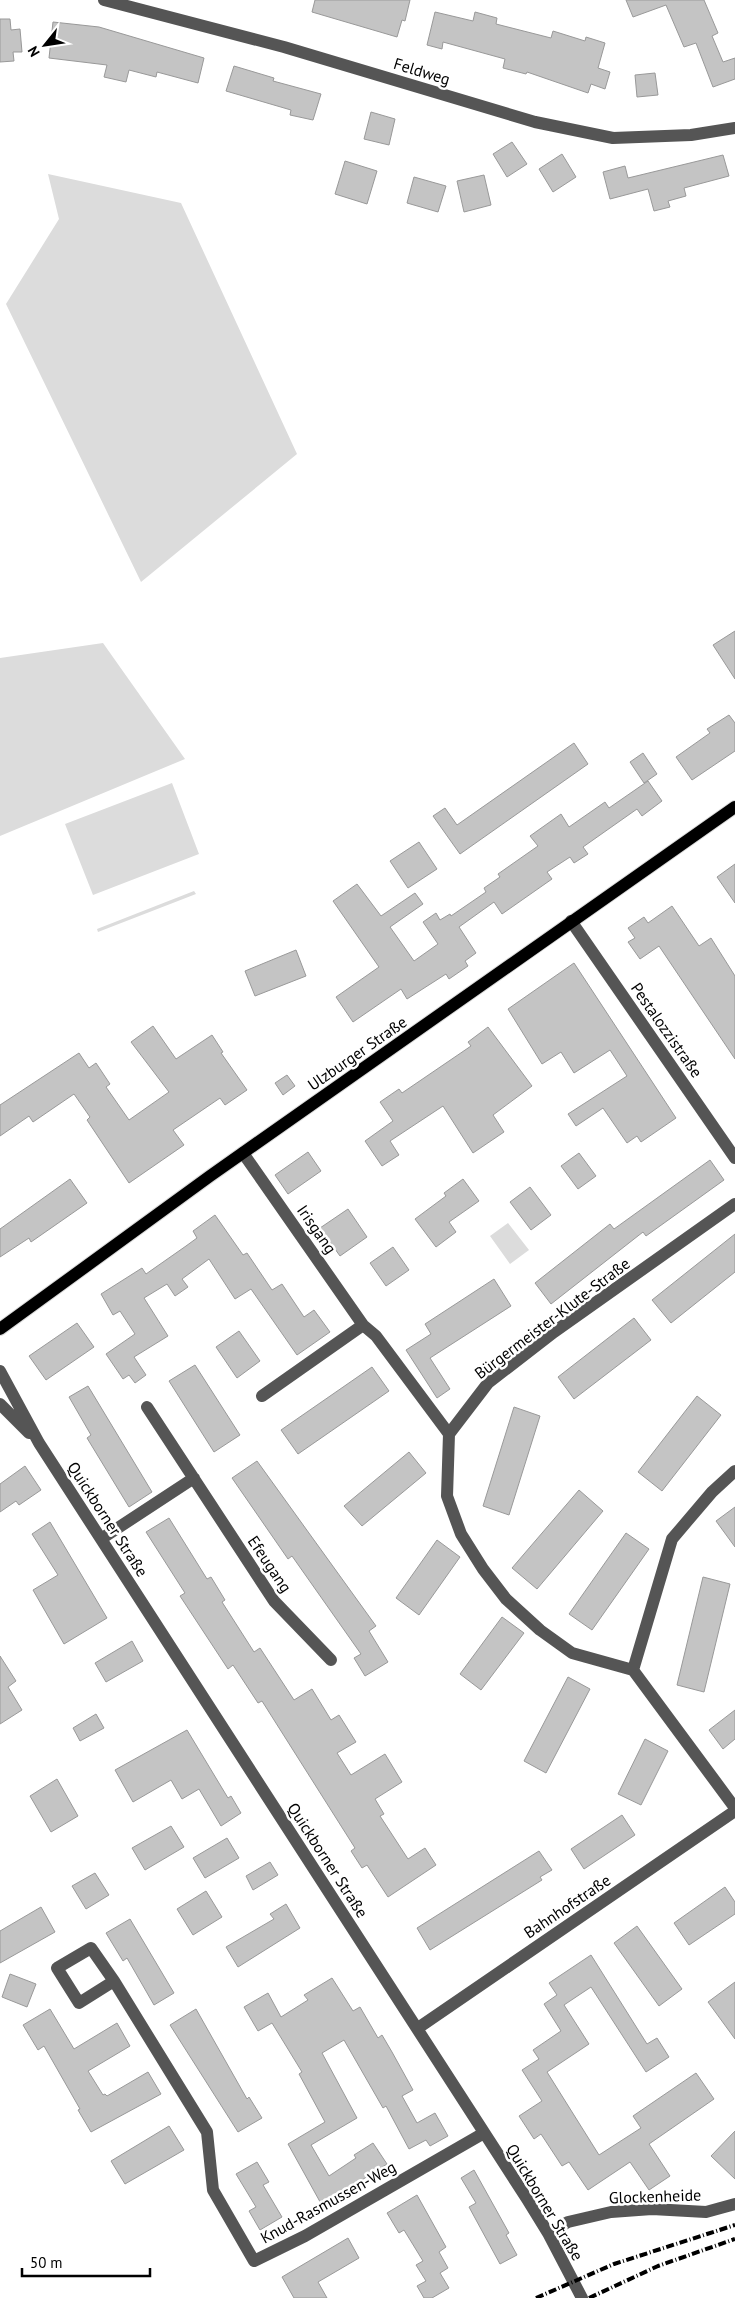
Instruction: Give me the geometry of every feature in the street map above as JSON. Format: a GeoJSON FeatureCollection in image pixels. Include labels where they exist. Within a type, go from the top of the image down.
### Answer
{"type":"FeatureCollection","features":[{"type":"Feature","properties":{"kind":"main road","name":"Ulzburger Straße"},"geometry":{"type":"LineString","coordinates":[[0,1328],[243,1153],[571,921],[735,808]]}},
{"type":"Feature","properties":{"kind":"street","name":"Feldweg"},"geometry":{"type":"LineString","coordinates":[[104,0],[284,47],[535,122],[613,138],[691,135],[735,128]]}},
{"type":"Feature","properties":{"kind":"street","name":"Pestalozzistraße"},"geometry":{"type":"LineString","coordinates":[[571,921],[735,1158]]}},
{"type":"Feature","properties":{"kind":"street","name":"Irisgang"},"geometry":{"type":"LineString","coordinates":[[243,1153],[363,1325],[376,1336],[448,1434]]}},
{"type":"Feature","properties":{"kind":"street","name":"Bürgermeister-Klute-Straße"},"geometry":{"type":"LineString","coordinates":[[448,1434],[488,1383],[554,1332],[735,1204]]}},
{"type":"Feature","properties":{"kind":"street"},"geometry":{"type":"LineString","coordinates":[[262,1396],[363,1325]]}},
{"type":"Feature","properties":{"kind":"street","name":"Quickborner Straße"},"geometry":{"type":"LineString","coordinates":[[0,1371],[39,1443],[418,2028],[548,2233],[582,2298]]}},
{"type":"Feature","properties":{"kind":"street","name":"Quickborner Straße"},"geometry":{"type":"LineString","coordinates":[[0,1404],[39,1443]]}},
{"type":"Feature","properties":{"kind":"street","name":"Efeugang"},"geometry":{"type":"LineString","coordinates":[[147,1407],[274,1601],[331,1660]]}},
{"type":"Feature","properties":{"kind":"street"},"geometry":{"type":"LineString","coordinates":[[448,1434],[447,1496],[461,1534],[483,1569],[506,1599],[540,1630],[572,1653],[633,1670],[735,1810]]}},
{"type":"Feature","properties":{"kind":"street"},"geometry":{"type":"LineString","coordinates":[[633,1670],[672,1539],[712,1492],[735,1471]]}},
{"type":"Feature","properties":{"kind":"street"},"geometry":{"type":"LineString","coordinates":[[101,1539],[194,1478]]}},
{"type":"Feature","properties":{"kind":"street","name":"Bahnhofstraße"},"geometry":{"type":"LineString","coordinates":[[418,2028],[735,1810]]}},
{"type":"Feature","properties":{"kind":"street","name":"Knud-Rasmussen-Weg"},"geometry":{"type":"LineString","coordinates":[[114,1981],[79,2003],[57,1968],[91,1948],[114,1981],[207,2132],[213,2190],[254,2260],[305,2236],[484,2133]]}},
{"type":"Feature","properties":{"kind":"street","name":"Glockenheide"},"geometry":{"type":"LineString","coordinates":[[548,2233],[568,2222],[611,2212],[652,2210],[706,2212],[735,2204]]}},
{"type":"Feature","properties":{"kind":"shaded area"},"geometry":{"type":"Polygon","coordinates":[[[48,174],[181,203],[297,454],[141,582],[6,304],[59,219],[48,174]]]}},
{"type":"Feature","properties":{"kind":"shaded area"},"geometry":{"type":"Polygon","coordinates":[[[103,643],[185,759],[0,836],[0,658],[103,643]]]}},
{"type":"Feature","properties":{"kind":"shaded area"},"geometry":{"type":"Polygon","coordinates":[[[172,783],[199,854],[93,895],[65,824],[172,783]]]}},
{"type":"Feature","properties":{"kind":"shaded area"},"geometry":{"type":"Polygon","coordinates":[[[194,891],[196,894],[98,932],[97,929],[194,891]]]}},
{"type":"Feature","properties":{"kind":"shaded area"},"geometry":{"type":"Polygon","coordinates":[[[508,1223],[529,1250],[510,1264],[490,1236],[508,1223]]]}},
{"type":"Feature","properties":{"kind":"building"},"geometry":{"type":"Polygon","coordinates":[[[315,0],[410,0],[405,21],[402,20],[397,37],[312,12],[315,0]]]}},
{"type":"Feature","properties":{"kind":"building"},"geometry":{"type":"Polygon","coordinates":[[[626,0],[704,0],[718,33],[712,36],[723,62],[735,58],[735,79],[713,87],[696,43],[684,47],[666,5],[633,17],[626,0]]]}},
{"type":"Feature","properties":{"kind":"building"},"geometry":{"type":"Polygon","coordinates":[[[435,12],[473,21],[475,12],[497,18],[496,24],[551,38],[553,31],[585,41],[586,37],[605,43],[598,68],[610,72],[605,89],[591,84],[588,93],[527,72],[526,74],[503,68],[505,59],[443,42],[442,49],[427,45],[435,12]]]}},
{"type":"Feature","properties":{"kind":"building"},"geometry":{"type":"Polygon","coordinates":[[[0,19],[10,19],[11,30],[20,29],[22,52],[13,52],[14,61],[0,62],[0,19]]]}},
{"type":"Feature","properties":{"kind":"building"},"geometry":{"type":"Polygon","coordinates":[[[53,22],[99,27],[204,58],[198,83],[157,72],[156,77],[129,70],[126,82],[104,77],[107,65],[49,58],[53,22]]]}},
{"type":"Feature","properties":{"kind":"building"},"geometry":{"type":"Polygon","coordinates":[[[234,66],[274,78],[273,81],[321,94],[313,120],[290,115],[291,110],[226,91],[234,66]]]}},
{"type":"Feature","properties":{"kind":"building"},"geometry":{"type":"Polygon","coordinates":[[[655,73],[658,95],[637,97],[635,75],[655,73]]]}},
{"type":"Feature","properties":{"kind":"building"},"geometry":{"type":"Polygon","coordinates":[[[371,112],[395,119],[389,145],[364,139],[371,112]]]}},
{"type":"Feature","properties":{"kind":"building"},"geometry":{"type":"Polygon","coordinates":[[[512,142],[527,164],[507,177],[493,154],[512,142]]]}},
{"type":"Feature","properties":{"kind":"building"},"geometry":{"type":"Polygon","coordinates":[[[562,154],[576,177],[553,192],[539,169],[562,154]]]}},
{"type":"Feature","properties":{"kind":"building"},"geometry":{"type":"Polygon","coordinates":[[[723,155],[729,176],[684,188],[686,196],[668,201],[670,207],[654,211],[648,189],[610,199],[603,172],[625,166],[628,178],[723,155]]]}},
{"type":"Feature","properties":{"kind":"building"},"geometry":{"type":"Polygon","coordinates":[[[345,161],[377,171],[367,204],[335,194],[345,161]]]}},
{"type":"Feature","properties":{"kind":"building"},"geometry":{"type":"Polygon","coordinates":[[[484,175],[491,205],[464,212],[457,181],[484,175]]]}},
{"type":"Feature","properties":{"kind":"building"},"geometry":{"type":"Polygon","coordinates":[[[414,177],[446,186],[438,212],[407,203],[414,177]]]}},
{"type":"Feature","properties":{"kind":"building"},"geometry":{"type":"Polygon","coordinates":[[[735,631],[735,679],[713,645],[735,631]]]}},
{"type":"Feature","properties":{"kind":"building"},"geometry":{"type":"Polygon","coordinates":[[[729,715],[735,723],[735,751],[692,780],[676,757],[710,733],[707,729],[729,715]]]}},
{"type":"Feature","properties":{"kind":"building"},"geometry":{"type":"Polygon","coordinates":[[[574,743],[588,764],[460,854],[433,816],[445,808],[457,825],[574,743]]]}},
{"type":"Feature","properties":{"kind":"building"},"geometry":{"type":"Polygon","coordinates":[[[643,753],[657,774],[644,783],[630,762],[643,753]]]}},
{"type":"Feature","properties":{"kind":"building"},"geometry":{"type":"Polygon","coordinates":[[[648,781],[662,801],[642,816],[637,809],[583,847],[588,854],[574,863],[570,857],[547,872],[552,879],[502,914],[494,902],[459,927],[476,953],[465,961],[468,966],[449,979],[446,974],[407,999],[401,989],[353,1022],[336,997],[379,967],[333,901],[357,884],[381,916],[415,893],[423,904],[390,927],[414,961],[438,944],[423,922],[436,913],[440,920],[450,914],[451,916],[486,892],[484,888],[500,877],[498,874],[538,846],[530,836],[561,814],[569,827],[605,802],[609,808],[648,781]]]}},
{"type":"Feature","properties":{"kind":"building"},"geometry":{"type":"Polygon","coordinates":[[[419,842],[437,869],[408,888],[390,861],[419,842]]]}},
{"type":"Feature","properties":{"kind":"building"},"geometry":{"type":"Polygon","coordinates":[[[735,864],[735,903],[717,877],[735,864]]]}},
{"type":"Feature","properties":{"kind":"building"},"geometry":{"type":"Polygon","coordinates":[[[672,906],[699,946],[711,938],[735,976],[735,1059],[659,946],[640,959],[628,942],[635,938],[628,928],[644,917],[648,923],[672,906]]]}},
{"type":"Feature","properties":{"kind":"building"},"geometry":{"type":"Polygon","coordinates":[[[296,950],[306,976],[255,996],[245,971],[296,950]]]}},
{"type":"Feature","properties":{"kind":"building"},"geometry":{"type":"Polygon","coordinates":[[[574,963],[676,1118],[641,1142],[637,1136],[627,1143],[603,1108],[576,1126],[568,1114],[627,1076],[610,1050],[574,1073],[561,1052],[542,1064],[508,1009],[574,963]]]}},
{"type":"Feature","properties":{"kind":"building"},"geometry":{"type":"Polygon","coordinates":[[[153,1026],[176,1059],[212,1035],[223,1052],[221,1053],[247,1090],[225,1105],[220,1098],[173,1130],[184,1145],[129,1183],[87,1120],[90,1117],[74,1094],[33,1122],[29,1116],[0,1136],[0,1105],[79,1053],[89,1068],[96,1063],[110,1084],[106,1087],[129,1120],[169,1092],[131,1042],[153,1026]]]}},
{"type":"Feature","properties":{"kind":"building"},"geometry":{"type":"Polygon","coordinates":[[[488,1027],[532,1086],[493,1115],[504,1132],[473,1153],[443,1106],[390,1141],[399,1155],[382,1166],[365,1141],[393,1121],[380,1102],[399,1089],[402,1093],[471,1046],[468,1042],[488,1027]]]}},
{"type":"Feature","properties":{"kind":"building"},"geometry":{"type":"Polygon","coordinates":[[[287,1075],[295,1086],[283,1095],[275,1083],[287,1075]]]}},
{"type":"Feature","properties":{"kind":"building"},"geometry":{"type":"Polygon","coordinates":[[[308,1152],[321,1171],[288,1194],[275,1175],[308,1152]]]}},
{"type":"Feature","properties":{"kind":"building"},"geometry":{"type":"Polygon","coordinates":[[[579,1153],[596,1176],[578,1189],[561,1166],[579,1153]]]}},
{"type":"Feature","properties":{"kind":"building"},"geometry":{"type":"Polygon","coordinates":[[[710,1160],[724,1180],[646,1236],[643,1232],[551,1304],[535,1283],[610,1224],[614,1229],[710,1160]]]}},
{"type":"Feature","properties":{"kind":"building"},"geometry":{"type":"Polygon","coordinates":[[[70,1179],[87,1203],[31,1242],[29,1238],[0,1257],[0,1229],[70,1179]]]}},
{"type":"Feature","properties":{"kind":"building"},"geometry":{"type":"Polygon","coordinates":[[[463,1179],[479,1201],[449,1222],[456,1232],[436,1247],[415,1219],[446,1196],[444,1193],[463,1179]]]}},
{"type":"Feature","properties":{"kind":"building"},"geometry":{"type":"Polygon","coordinates":[[[530,1187],[551,1215],[531,1230],[510,1202],[530,1187]]]}},
{"type":"Feature","properties":{"kind":"building"},"geometry":{"type":"Polygon","coordinates":[[[348,1209],[367,1237],[340,1256],[320,1228],[348,1209]]]}},
{"type":"Feature","properties":{"kind":"building"},"geometry":{"type":"Polygon","coordinates":[[[215,1215],[243,1255],[247,1253],[272,1290],[282,1284],[304,1317],[314,1310],[330,1332],[297,1355],[251,1289],[235,1299],[209,1259],[182,1279],[188,1287],[175,1296],[167,1284],[144,1298],[168,1336],[134,1357],[146,1375],[135,1383],[129,1375],[123,1379],[106,1354],[135,1334],[120,1311],[113,1315],[101,1294],[142,1268],[146,1274],[197,1238],[193,1231],[215,1215]]]}},
{"type":"Feature","properties":{"kind":"building"},"geometry":{"type":"Polygon","coordinates":[[[735,1234],[735,1272],[671,1323],[652,1300],[735,1234]]]}},
{"type":"Feature","properties":{"kind":"building"},"geometry":{"type":"Polygon","coordinates":[[[393,1247],[409,1270],[386,1286],[370,1263],[393,1247]]]}},
{"type":"Feature","properties":{"kind":"building"},"geometry":{"type":"Polygon","coordinates":[[[494,1279],[511,1306],[430,1358],[450,1389],[437,1398],[406,1350],[431,1334],[425,1324],[494,1279]]]}},
{"type":"Feature","properties":{"kind":"building"},"geometry":{"type":"Polygon","coordinates":[[[634,1318],[651,1340],[574,1399],[558,1377],[634,1318]]]}},
{"type":"Feature","properties":{"kind":"building"},"geometry":{"type":"Polygon","coordinates":[[[77,1323],[94,1347],[46,1380],[29,1356],[77,1323]]]}},
{"type":"Feature","properties":{"kind":"building"},"geometry":{"type":"Polygon","coordinates":[[[239,1331],[260,1361],[237,1378],[216,1347],[239,1331]]]}},
{"type":"Feature","properties":{"kind":"building"},"geometry":{"type":"Polygon","coordinates":[[[195,1365],[240,1435],[214,1452],[169,1381],[195,1365]]]}},
{"type":"Feature","properties":{"kind":"building"},"geometry":{"type":"Polygon","coordinates":[[[372,1367],[389,1391],[298,1454],[281,1430],[372,1367]]]}},
{"type":"Feature","properties":{"kind":"building"},"geometry":{"type":"Polygon","coordinates":[[[88,1386],[152,1492],[129,1507],[87,1438],[91,1435],[69,1397],[88,1386]]]}},
{"type":"Feature","properties":{"kind":"building"},"geometry":{"type":"Polygon","coordinates":[[[697,1396],[721,1415],[662,1491],[638,1472],[697,1396]]]}},
{"type":"Feature","properties":{"kind":"building"},"geometry":{"type":"Polygon","coordinates":[[[514,1407],[540,1416],[509,1515],[483,1506],[514,1407]]]}},
{"type":"Feature","properties":{"kind":"building"},"geometry":{"type":"Polygon","coordinates":[[[409,1452],[426,1473],[362,1526],[344,1506],[409,1452]]]}},
{"type":"Feature","properties":{"kind":"building"},"geometry":{"type":"Polygon","coordinates":[[[257,1461],[376,1626],[369,1631],[388,1662],[365,1676],[354,1658],[361,1654],[292,1556],[288,1559],[232,1478],[257,1461]]]}},
{"type":"Feature","properties":{"kind":"building"},"geometry":{"type":"Polygon","coordinates":[[[25,1466],[41,1490],[19,1505],[16,1501],[0,1512],[0,1484],[25,1466]]]}},
{"type":"Feature","properties":{"kind":"building"},"geometry":{"type":"Polygon","coordinates":[[[579,1490],[603,1511],[537,1589],[512,1568],[579,1490]]]}},
{"type":"Feature","properties":{"kind":"building"},"geometry":{"type":"Polygon","coordinates":[[[735,1507],[735,1547],[716,1521],[735,1507]]]}},
{"type":"Feature","properties":{"kind":"building"},"geometry":{"type":"Polygon","coordinates":[[[169,1518],[207,1579],[211,1577],[225,1600],[222,1602],[254,1652],[260,1648],[294,1700],[312,1689],[331,1720],[339,1715],[356,1742],[337,1753],[351,1775],[385,1754],[402,1782],[375,1799],[384,1814],[380,1816],[408,1859],[425,1848],[436,1865],[388,1897],[367,1865],[362,1868],[351,1851],[355,1848],[262,1701],[258,1703],[233,1665],[228,1669],[180,1596],[185,1593],[146,1532],[169,1518]]]}},
{"type":"Feature","properties":{"kind":"building"},"geometry":{"type":"Polygon","coordinates":[[[50,1522],[107,1618],[64,1644],[33,1590],[58,1575],[32,1534],[50,1522]]]}},
{"type":"Feature","properties":{"kind":"building"},"geometry":{"type":"Polygon","coordinates":[[[626,1533],[649,1549],[592,1630],[569,1614],[626,1533]]]}},
{"type":"Feature","properties":{"kind":"building"},"geometry":{"type":"Polygon","coordinates":[[[437,1540],[460,1557],[419,1615],[396,1598],[437,1540]]]}},
{"type":"Feature","properties":{"kind":"building"},"geometry":{"type":"Polygon","coordinates":[[[703,1577],[730,1584],[704,1692],[677,1685],[703,1577]]]}},
{"type":"Feature","properties":{"kind":"building"},"geometry":{"type":"Polygon","coordinates":[[[502,1617],[524,1633],[481,1690],[460,1674],[502,1617]]]}},
{"type":"Feature","properties":{"kind":"building"},"geometry":{"type":"Polygon","coordinates":[[[132,1641],[143,1661],[106,1682],[95,1663],[132,1641]]]}},
{"type":"Feature","properties":{"kind":"building"},"geometry":{"type":"Polygon","coordinates":[[[0,1656],[16,1681],[8,1687],[22,1710],[0,1724],[0,1656]]]}},
{"type":"Feature","properties":{"kind":"building"},"geometry":{"type":"Polygon","coordinates":[[[568,1677],[590,1689],[546,1773],[524,1761],[568,1677]]]}},
{"type":"Feature","properties":{"kind":"building"},"geometry":{"type":"Polygon","coordinates":[[[735,1710],[735,1739],[723,1749],[709,1730],[735,1710]]]}},
{"type":"Feature","properties":{"kind":"building"},"geometry":{"type":"Polygon","coordinates":[[[96,1714],[104,1728],[80,1741],[73,1728],[96,1714]]]}},
{"type":"Feature","properties":{"kind":"building"},"geometry":{"type":"Polygon","coordinates":[[[187,1730],[228,1798],[231,1796],[241,1813],[221,1826],[199,1789],[182,1799],[171,1780],[133,1802],[115,1770],[187,1730]]]}},
{"type":"Feature","properties":{"kind":"building"},"geometry":{"type":"Polygon","coordinates":[[[645,1739],[668,1751],[641,1805],[618,1794],[645,1739]]]}},
{"type":"Feature","properties":{"kind":"building"},"geometry":{"type":"Polygon","coordinates":[[[57,1779],[78,1816],[51,1832],[30,1796],[57,1779]]]}},
{"type":"Feature","properties":{"kind":"building"},"geometry":{"type":"Polygon","coordinates":[[[622,1815],[635,1835],[584,1869],[571,1849],[622,1815]]]}},
{"type":"Feature","properties":{"kind":"building"},"geometry":{"type":"Polygon","coordinates":[[[171,1826],[184,1847],[145,1870],[132,1848],[171,1826]]]}},
{"type":"Feature","properties":{"kind":"building"},"geometry":{"type":"Polygon","coordinates":[[[227,1838],[239,1858],[205,1878],[193,1858],[227,1838]]]}},
{"type":"Feature","properties":{"kind":"building"},"geometry":{"type":"Polygon","coordinates":[[[539,1851],[552,1870],[540,1877],[542,1880],[430,1950],[417,1928],[539,1851]]]}},
{"type":"Feature","properties":{"kind":"building"},"geometry":{"type":"Polygon","coordinates":[[[270,1862],[278,1875],[253,1890],[246,1876],[270,1862]]]}},
{"type":"Feature","properties":{"kind":"building"},"geometry":{"type":"Polygon","coordinates":[[[95,1873],[109,1895],[86,1909],[72,1886],[95,1873]]]}},
{"type":"Feature","properties":{"kind":"building"},"geometry":{"type":"Polygon","coordinates":[[[725,1887],[735,1902],[735,1914],[689,1945],[674,1923],[725,1887]]]}},
{"type":"Feature","properties":{"kind":"building"},"geometry":{"type":"Polygon","coordinates":[[[206,1891],[222,1917],[193,1935],[177,1909],[206,1891]]]}},
{"type":"Feature","properties":{"kind":"building"},"geometry":{"type":"Polygon","coordinates":[[[286,1904],[300,1928],[238,1967],[226,1947],[274,1919],[270,1914],[286,1904]]]}},
{"type":"Feature","properties":{"kind":"building"},"geometry":{"type":"Polygon","coordinates":[[[41,1907],[55,1932],[0,1963],[0,1931],[41,1907]]]}},
{"type":"Feature","properties":{"kind":"building"},"geometry":{"type":"Polygon","coordinates":[[[130,1919],[174,1993],[154,2005],[127,1958],[123,1961],[106,1933],[130,1919]]]}},
{"type":"Feature","properties":{"kind":"building"},"geometry":{"type":"Polygon","coordinates":[[[637,1926],[682,1989],[659,2006],[614,1943],[637,1926]]]}},
{"type":"Feature","properties":{"kind":"building"},"geometry":{"type":"Polygon","coordinates":[[[591,1955],[647,2044],[657,2038],[669,2057],[646,2072],[591,1987],[564,2005],[589,2044],[547,2072],[599,2155],[641,2128],[633,2116],[696,2073],[714,2099],[649,2144],[670,2176],[649,2190],[630,2162],[588,2190],[569,2162],[562,2166],[541,2134],[534,2139],[519,2116],[542,2101],[522,2070],[539,2059],[533,2050],[561,2031],[544,2004],[557,1995],[549,1983],[591,1955]]]}},
{"type":"Feature","properties":{"kind":"building"},"geometry":{"type":"Polygon","coordinates":[[[10,1974],[36,1984],[27,2007],[2,1997],[10,1974]]]}},
{"type":"Feature","properties":{"kind":"building"},"geometry":{"type":"Polygon","coordinates":[[[332,1978],[353,2011],[360,2007],[378,2038],[382,2035],[392,2052],[413,2090],[402,2096],[417,2123],[435,2113],[448,2136],[430,2146],[426,2140],[409,2149],[386,2106],[383,2108],[344,2040],[322,2053],[357,2118],[311,2145],[329,2176],[356,2158],[354,2155],[373,2143],[387,2164],[346,2190],[348,2193],[324,2209],[288,2144],[325,2122],[299,2074],[302,2072],[272,2023],[258,2031],[244,2007],[268,1993],[281,2017],[308,2000],[304,1995],[332,1978]]]}},
{"type":"Feature","properties":{"kind":"building"},"geometry":{"type":"Polygon","coordinates":[[[735,1982],[735,2039],[708,2002],[735,1982]]]}},
{"type":"Feature","properties":{"kind":"building"},"geometry":{"type":"Polygon","coordinates":[[[50,2009],[74,2049],[117,2023],[130,2046],[88,2071],[103,2095],[107,2096],[148,2072],[161,2094],[91,2132],[44,2046],[38,2050],[23,2025],[50,2009]]]}},
{"type":"Feature","properties":{"kind":"building"},"geometry":{"type":"Polygon","coordinates":[[[196,2009],[247,2099],[249,2097],[262,2118],[238,2132],[170,2025],[196,2009]]]}},
{"type":"Feature","properties":{"kind":"building"},"geometry":{"type":"Polygon","coordinates":[[[169,2126],[184,2150],[125,2184],[111,2161],[169,2126]]]}},
{"type":"Feature","properties":{"kind":"building"},"geometry":{"type":"Polygon","coordinates":[[[735,2131],[735,2179],[711,2156],[735,2131]]]}},
{"type":"Feature","properties":{"kind":"building"},"geometry":{"type":"Polygon","coordinates":[[[257,2162],[269,2182],[263,2185],[282,2217],[260,2230],[249,2211],[256,2207],[236,2174],[257,2162]]]}},
{"type":"Feature","properties":{"kind":"building"},"geometry":{"type":"Polygon","coordinates":[[[474,2170],[509,2233],[506,2235],[517,2255],[500,2264],[469,2207],[476,2203],[461,2178],[474,2170]]]}},
{"type":"Feature","properties":{"kind":"building"},"geometry":{"type":"Polygon","coordinates":[[[417,2195],[446,2247],[439,2252],[448,2268],[440,2273],[449,2288],[432,2298],[424,2298],[417,2286],[426,2281],[416,2265],[423,2261],[404,2230],[399,2233],[387,2213],[417,2195]]]}},
{"type":"Feature","properties":{"kind":"building"},"geometry":{"type":"Polygon","coordinates":[[[348,2238],[359,2258],[318,2282],[327,2298],[294,2298],[282,2277],[348,2238]]]}},
{"type":"Feature","properties":{"kind":"railway"},"geometry":{"type":"LineString","coordinates":[[536,2298],[614,2264],[735,2225]]}},
{"type":"Feature","properties":{"kind":"railway"},"geometry":{"type":"LineString","coordinates":[[589,2298],[658,2266],[735,2239]]}}]}
